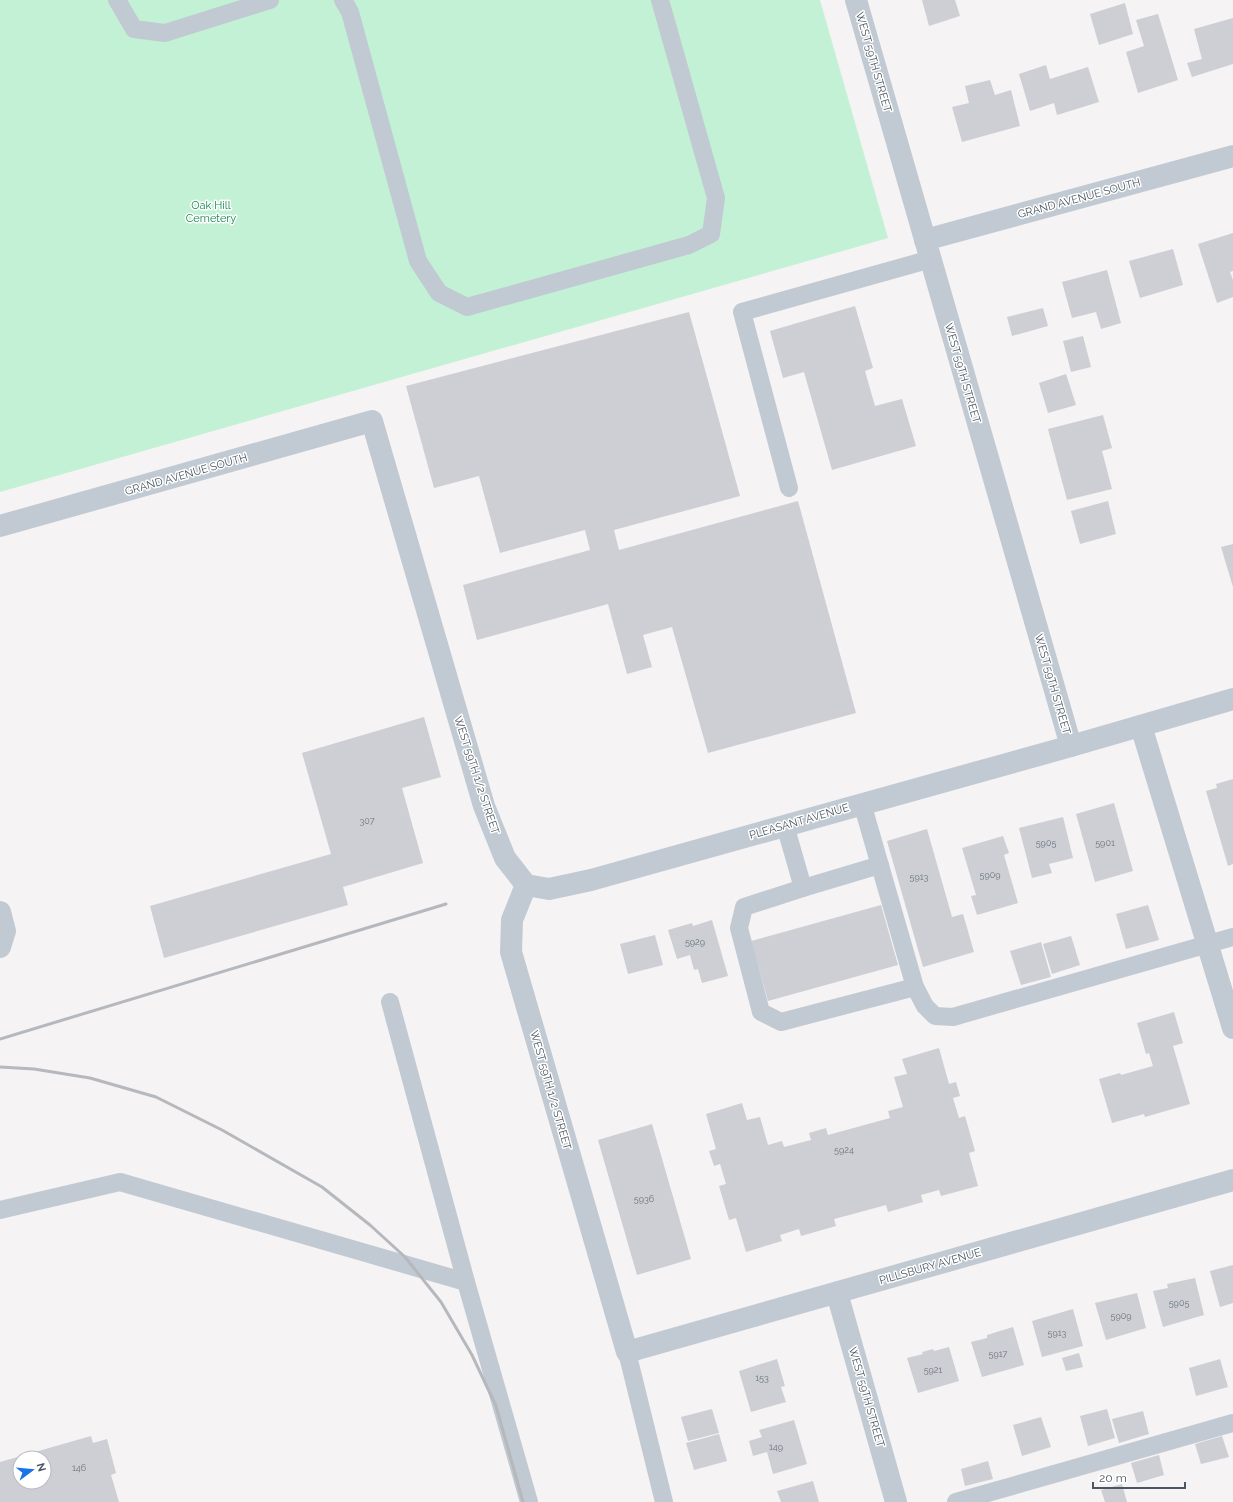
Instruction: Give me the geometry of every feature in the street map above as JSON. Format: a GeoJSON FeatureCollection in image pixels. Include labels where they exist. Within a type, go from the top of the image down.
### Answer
{"type":"FeatureCollection","features":[{"type":"Feature","properties":{"kind":"street","name":"WEST 59TH STREET"},"geometry":{"type":"LineString","coordinates":[[856,0],[1071,746]]}},
{"type":"Feature","properties":{"kind":"street","name":"GRAND AVENUE SOUTH"},"geometry":{"type":"LineString","coordinates":[[928,249],[1233,156]]}},
{"type":"Feature","properties":{"kind":"street","name":"GRAND AVENUE SOUTH"},"geometry":{"type":"LineString","coordinates":[[0,526],[372,421]]}},
{"type":"Feature","properties":{"kind":"street","name":"WEST 59TH 1/2 STREET"},"geometry":{"type":"LineString","coordinates":[[372,421],[484,806],[505,858],[526,884],[512,920],[511,952],[627,1352]]}},
{"type":"Feature","properties":{"kind":"street"},"geometry":{"type":"LineString","coordinates":[[1233,699],[1141,726],[1233,1028]]}},
{"type":"Feature","properties":{"kind":"street","name":"PLEASANT AVENUE"},"geometry":{"type":"LineString","coordinates":[[526,884],[549,889],[591,880],[1141,726]]}},
{"type":"Feature","properties":{"kind":"street"},"geometry":{"type":"LineString","coordinates":[[0,912],[5,931],[0,947]]}},
{"type":"Feature","properties":{"kind":"street","name":"PILLSBURY AVENUE"},"geometry":{"type":"LineString","coordinates":[[627,1352],[1233,1180]]}},
{"type":"Feature","properties":{"kind":"street","name":"WEST 59TH STREET"},"geometry":{"type":"LineString","coordinates":[[837,1293],[896,1502]]}},
{"type":"Feature","properties":{"kind":"lane"},"geometry":{"type":"LineString","coordinates":[[117,0],[134,29],[165,33],[270,0]]}},
{"type":"Feature","properties":{"kind":"lane"},"geometry":{"type":"LineString","coordinates":[[343,0],[350,12],[418,261],[439,293],[468,307],[689,245],[711,234],[716,198],[660,0]]}},
{"type":"Feature","properties":{"kind":"lane"},"geometry":{"type":"LineString","coordinates":[[789,488],[742,312],[928,249]]}},
{"type":"Feature","properties":{"kind":"lane"},"geometry":{"type":"LineString","coordinates":[[862,803],[915,987],[925,1006],[935,1016],[953,1017],[1233,937]]}},
{"type":"Feature","properties":{"kind":"lane"},"geometry":{"type":"LineString","coordinates":[[785,825],[803,888]]}},
{"type":"Feature","properties":{"kind":"lane"},"geometry":{"type":"LineString","coordinates":[[880,865],[744,907],[739,928],[761,1012],[781,1022],[915,987]]}},
{"type":"Feature","properties":{"kind":"lane"},"geometry":{"type":"LineString","coordinates":[[390,1002],[466,1282],[529,1502]]}},
{"type":"Feature","properties":{"kind":"lane"},"geometry":{"type":"LineString","coordinates":[[0,1210],[120,1182],[466,1282]]}},
{"type":"Feature","properties":{"kind":"lane"},"geometry":{"type":"LineString","coordinates":[[627,1352],[664,1502]]}},
{"type":"Feature","properties":{"kind":"lane"},"geometry":{"type":"LineString","coordinates":[[956,1502],[1233,1423]]}},
{"type":"Feature","properties":{"kind":"green space","name":"Oak Hill Cemetery"},"geometry":{"type":"Polygon","coordinates":[[[0,0],[820,0],[888,238],[0,492],[0,0]]]}},
{"type":"Feature","properties":{"kind":"building"},"geometry":{"type":"Polygon","coordinates":[[[922,0],[955,0],[960,16],[929,26],[922,0]]]}},
{"type":"Feature","properties":{"kind":"building"},"geometry":{"type":"Polygon","coordinates":[[[1125,3],[1133,34],[1099,45],[1090,14],[1125,3]]]}},
{"type":"Feature","properties":{"kind":"building"},"geometry":{"type":"Polygon","coordinates":[[[1158,14],[1178,80],[1138,93],[1126,52],[1144,46],[1136,20],[1158,14]]]}},
{"type":"Feature","properties":{"kind":"building"},"geometry":{"type":"Polygon","coordinates":[[[1233,18],[1233,64],[1192,77],[1187,63],[1202,59],[1194,29],[1233,18]]]}},
{"type":"Feature","properties":{"kind":"building"},"geometry":{"type":"Polygon","coordinates":[[[1046,65],[1050,79],[1088,67],[1099,102],[1057,115],[1054,103],[1030,111],[1019,74],[1046,65]]]}},
{"type":"Feature","properties":{"kind":"building"},"geometry":{"type":"Polygon","coordinates":[[[990,80],[995,95],[1011,90],[1020,126],[962,142],[952,107],[969,103],[965,86],[990,80]]]}},
{"type":"Feature","properties":{"kind":"building"},"geometry":{"type":"Polygon","coordinates":[[[1233,233],[1233,271],[1230,272],[1233,280],[1233,297],[1217,303],[1198,244],[1233,233]]]}},
{"type":"Feature","properties":{"kind":"building"},"geometry":{"type":"Polygon","coordinates":[[[1173,249],[1183,285],[1140,298],[1129,261],[1173,249]]]}},
{"type":"Feature","properties":{"kind":"building"},"geometry":{"type":"Polygon","coordinates":[[[1107,270],[1121,323],[1101,329],[1096,312],[1072,318],[1062,282],[1107,270]]]}},
{"type":"Feature","properties":{"kind":"building"},"geometry":{"type":"Polygon","coordinates":[[[855,306],[873,368],[865,371],[875,406],[902,399],[916,446],[832,470],[804,372],[783,378],[770,331],[855,306]]]}},
{"type":"Feature","properties":{"kind":"building"},"geometry":{"type":"Polygon","coordinates":[[[1043,308],[1048,326],[1012,336],[1007,317],[1043,308]]]}},
{"type":"Feature","properties":{"kind":"building"},"geometry":{"type":"Polygon","coordinates":[[[689,312],[740,496],[614,530],[619,550],[798,501],[856,713],[708,753],[672,627],[643,635],[652,667],[627,674],[608,604],[477,640],[463,585],[590,550],[585,530],[500,553],[479,476],[434,488],[406,386],[689,312]]]}},
{"type":"Feature","properties":{"kind":"building"},"geometry":{"type":"Polygon","coordinates":[[[1083,336],[1091,367],[1071,372],[1063,341],[1083,336]]]}},
{"type":"Feature","properties":{"kind":"building"},"geometry":{"type":"Polygon","coordinates":[[[1066,374],[1076,405],[1048,413],[1039,383],[1066,374]]]}},
{"type":"Feature","properties":{"kind":"building"},"geometry":{"type":"Polygon","coordinates":[[[1103,415],[1112,448],[1102,451],[1112,489],[1067,500],[1048,429],[1103,415]]]}},
{"type":"Feature","properties":{"kind":"building"},"geometry":{"type":"Polygon","coordinates":[[[1108,501],[1116,534],[1080,544],[1071,511],[1108,501]]]}},
{"type":"Feature","properties":{"kind":"building"},"geometry":{"type":"Polygon","coordinates":[[[1233,544],[1233,587],[1221,547],[1233,544]]]}},
{"type":"Feature","properties":{"kind":"building"},"geometry":{"type":"Polygon","coordinates":[[[424,717],[441,777],[402,788],[423,863],[343,887],[348,905],[164,958],[150,906],[331,854],[302,753],[424,717]]]}},
{"type":"Feature","properties":{"kind":"building"},"geometry":{"type":"Polygon","coordinates":[[[1233,779],[1233,864],[1228,866],[1206,791],[1217,788],[1216,784],[1233,779]]]}},
{"type":"Feature","properties":{"kind":"building"},"geometry":{"type":"Polygon","coordinates":[[[1114,803],[1133,871],[1095,882],[1076,814],[1114,803]]]}},
{"type":"Feature","properties":{"kind":"building"},"geometry":{"type":"Polygon","coordinates":[[[1063,817],[1073,858],[1049,864],[1052,873],[1032,878],[1019,828],[1063,817]]]}},
{"type":"Feature","properties":{"kind":"building"},"geometry":{"type":"Polygon","coordinates":[[[927,829],[952,917],[963,914],[974,952],[923,967],[887,841],[927,829]]]}},
{"type":"Feature","properties":{"kind":"building"},"geometry":{"type":"Polygon","coordinates":[[[1003,836],[1009,853],[1004,855],[1018,903],[977,915],[971,896],[976,895],[962,848],[1003,836]]]}},
{"type":"Feature","properties":{"kind":"building"},"geometry":{"type":"Polygon","coordinates":[[[881,905],[898,965],[768,1001],[751,941],[881,905]]]}},
{"type":"Feature","properties":{"kind":"building"},"geometry":{"type":"Polygon","coordinates":[[[1148,905],[1159,940],[1126,949],[1116,914],[1148,905]]]}},
{"type":"Feature","properties":{"kind":"building"},"geometry":{"type":"Polygon","coordinates":[[[712,920],[728,976],[702,983],[698,969],[694,970],[690,955],[677,959],[668,930],[692,923],[693,926],[712,920]]]}},
{"type":"Feature","properties":{"kind":"building"},"geometry":{"type":"Polygon","coordinates":[[[655,935],[663,965],[628,974],[620,944],[655,935]]]}},
{"type":"Feature","properties":{"kind":"building"},"geometry":{"type":"Polygon","coordinates":[[[1071,936],[1080,965],[1052,974],[1043,944],[1071,936]]]}},
{"type":"Feature","properties":{"kind":"building"},"geometry":{"type":"Polygon","coordinates":[[[1041,942],[1051,977],[1021,985],[1010,951],[1041,942]]]}},
{"type":"Feature","properties":{"kind":"building"},"geometry":{"type":"Polygon","coordinates":[[[1174,1012],[1183,1043],[1173,1046],[1190,1104],[1145,1117],[1144,1114],[1112,1123],[1099,1079],[1120,1073],[1121,1075],[1153,1066],[1149,1053],[1146,1054],[1137,1023],[1174,1012]]]}},
{"type":"Feature","properties":{"kind":"building"},"geometry":{"type":"Polygon","coordinates":[[[939,1048],[949,1084],[956,1082],[960,1096],[953,1098],[959,1118],[965,1116],[975,1151],[969,1153],[978,1186],[941,1196],[939,1190],[921,1195],[923,1202],[888,1212],[886,1205],[834,1219],[836,1226],[801,1236],[799,1229],[780,1235],[782,1241],[746,1252],[736,1218],[729,1220],[719,1186],[726,1184],[720,1164],[714,1166],[709,1151],[716,1149],[706,1114],[742,1103],[747,1120],[760,1117],[768,1145],[782,1141],[784,1147],[811,1140],[809,1133],[826,1128],[828,1135],[890,1118],[888,1111],[903,1107],[894,1077],[907,1074],[902,1059],[939,1048]]]}},
{"type":"Feature","properties":{"kind":"building"},"geometry":{"type":"Polygon","coordinates":[[[652,1124],[691,1259],[637,1275],[598,1140],[652,1124]]]}},
{"type":"Feature","properties":{"kind":"building"},"geometry":{"type":"Polygon","coordinates":[[[1233,1265],[1233,1303],[1220,1307],[1210,1271],[1233,1265]]]}},
{"type":"Feature","properties":{"kind":"building"},"geometry":{"type":"Polygon","coordinates":[[[1195,1278],[1204,1315],[1163,1327],[1153,1291],[1168,1288],[1167,1284],[1195,1278]]]}},
{"type":"Feature","properties":{"kind":"building"},"geometry":{"type":"Polygon","coordinates":[[[1137,1293],[1146,1328],[1106,1340],[1095,1303],[1137,1293]]]}},
{"type":"Feature","properties":{"kind":"building"},"geometry":{"type":"Polygon","coordinates":[[[1073,1309],[1083,1346],[1042,1357],[1032,1321],[1073,1309]]]}},
{"type":"Feature","properties":{"kind":"building"},"geometry":{"type":"Polygon","coordinates":[[[1013,1327],[1024,1365],[982,1377],[971,1342],[987,1338],[987,1335],[1013,1327]]]}},
{"type":"Feature","properties":{"kind":"building"},"geometry":{"type":"Polygon","coordinates":[[[949,1347],[959,1381],[918,1393],[907,1358],[923,1354],[922,1352],[933,1349],[934,1351],[949,1347]]]}},
{"type":"Feature","properties":{"kind":"building"},"geometry":{"type":"Polygon","coordinates":[[[1079,1353],[1083,1367],[1066,1371],[1062,1358],[1079,1353]]]}},
{"type":"Feature","properties":{"kind":"building"},"geometry":{"type":"Polygon","coordinates":[[[777,1359],[785,1386],[781,1387],[786,1402],[751,1412],[739,1371],[777,1359]]]}},
{"type":"Feature","properties":{"kind":"building"},"geometry":{"type":"Polygon","coordinates":[[[1220,1359],[1228,1387],[1196,1396],[1189,1368],[1220,1359]]]}},
{"type":"Feature","properties":{"kind":"building"},"geometry":{"type":"Polygon","coordinates":[[[712,1409],[719,1433],[688,1441],[681,1417],[712,1409]]]}},
{"type":"Feature","properties":{"kind":"building"},"geometry":{"type":"Polygon","coordinates":[[[1107,1409],[1115,1438],[1088,1446],[1080,1416],[1107,1409]]]}},
{"type":"Feature","properties":{"kind":"building"},"geometry":{"type":"Polygon","coordinates":[[[1143,1411],[1149,1434],[1119,1443],[1112,1419],[1143,1411]]]}},
{"type":"Feature","properties":{"kind":"building"},"geometry":{"type":"Polygon","coordinates":[[[1041,1417],[1051,1447],[1022,1456],[1013,1425],[1041,1417]]]}},
{"type":"Feature","properties":{"kind":"building"},"geometry":{"type":"Polygon","coordinates":[[[794,1420],[807,1464],[773,1474],[767,1452],[753,1456],[749,1441],[762,1437],[759,1430],[794,1420]]]}},
{"type":"Feature","properties":{"kind":"building"},"geometry":{"type":"Polygon","coordinates":[[[719,1434],[727,1461],[694,1470],[686,1443],[719,1434]]]}},
{"type":"Feature","properties":{"kind":"building"},"geometry":{"type":"Polygon","coordinates":[[[91,1436],[93,1443],[107,1439],[116,1473],[111,1475],[119,1502],[0,1502],[0,1462],[12,1459],[12,1490],[52,1490],[52,1450],[42,1450],[91,1436]]]}},
{"type":"Feature","properties":{"kind":"building"},"geometry":{"type":"Polygon","coordinates":[[[1222,1436],[1229,1457],[1201,1464],[1195,1444],[1222,1436]]]}},
{"type":"Feature","properties":{"kind":"building"},"geometry":{"type":"Polygon","coordinates":[[[1159,1455],[1164,1475],[1137,1483],[1131,1463],[1159,1455]]]}},
{"type":"Feature","properties":{"kind":"building"},"geometry":{"type":"Polygon","coordinates":[[[988,1461],[993,1479],[965,1486],[961,1469],[988,1461]]]}},
{"type":"Feature","properties":{"kind":"building"},"geometry":{"type":"Polygon","coordinates":[[[813,1481],[819,1502],[781,1502],[777,1491],[813,1481]]]}},
{"type":"Feature","properties":{"kind":"building"},"geometry":{"type":"Polygon","coordinates":[[[1122,1484],[1127,1502],[1105,1502],[1101,1490],[1122,1484]]]}},
{"type":"Feature","properties":{"kind":"railway"},"geometry":{"type":"LineString","coordinates":[[0,1039],[446,904]]}},
{"type":"Feature","properties":{"kind":"railway"},"geometry":{"type":"LineString","coordinates":[[0,1067],[34,1069],[90,1078],[156,1097],[222,1130],[322,1187],[370,1225],[405,1257],[441,1302],[472,1355],[496,1406],[523,1502]]}}]}
